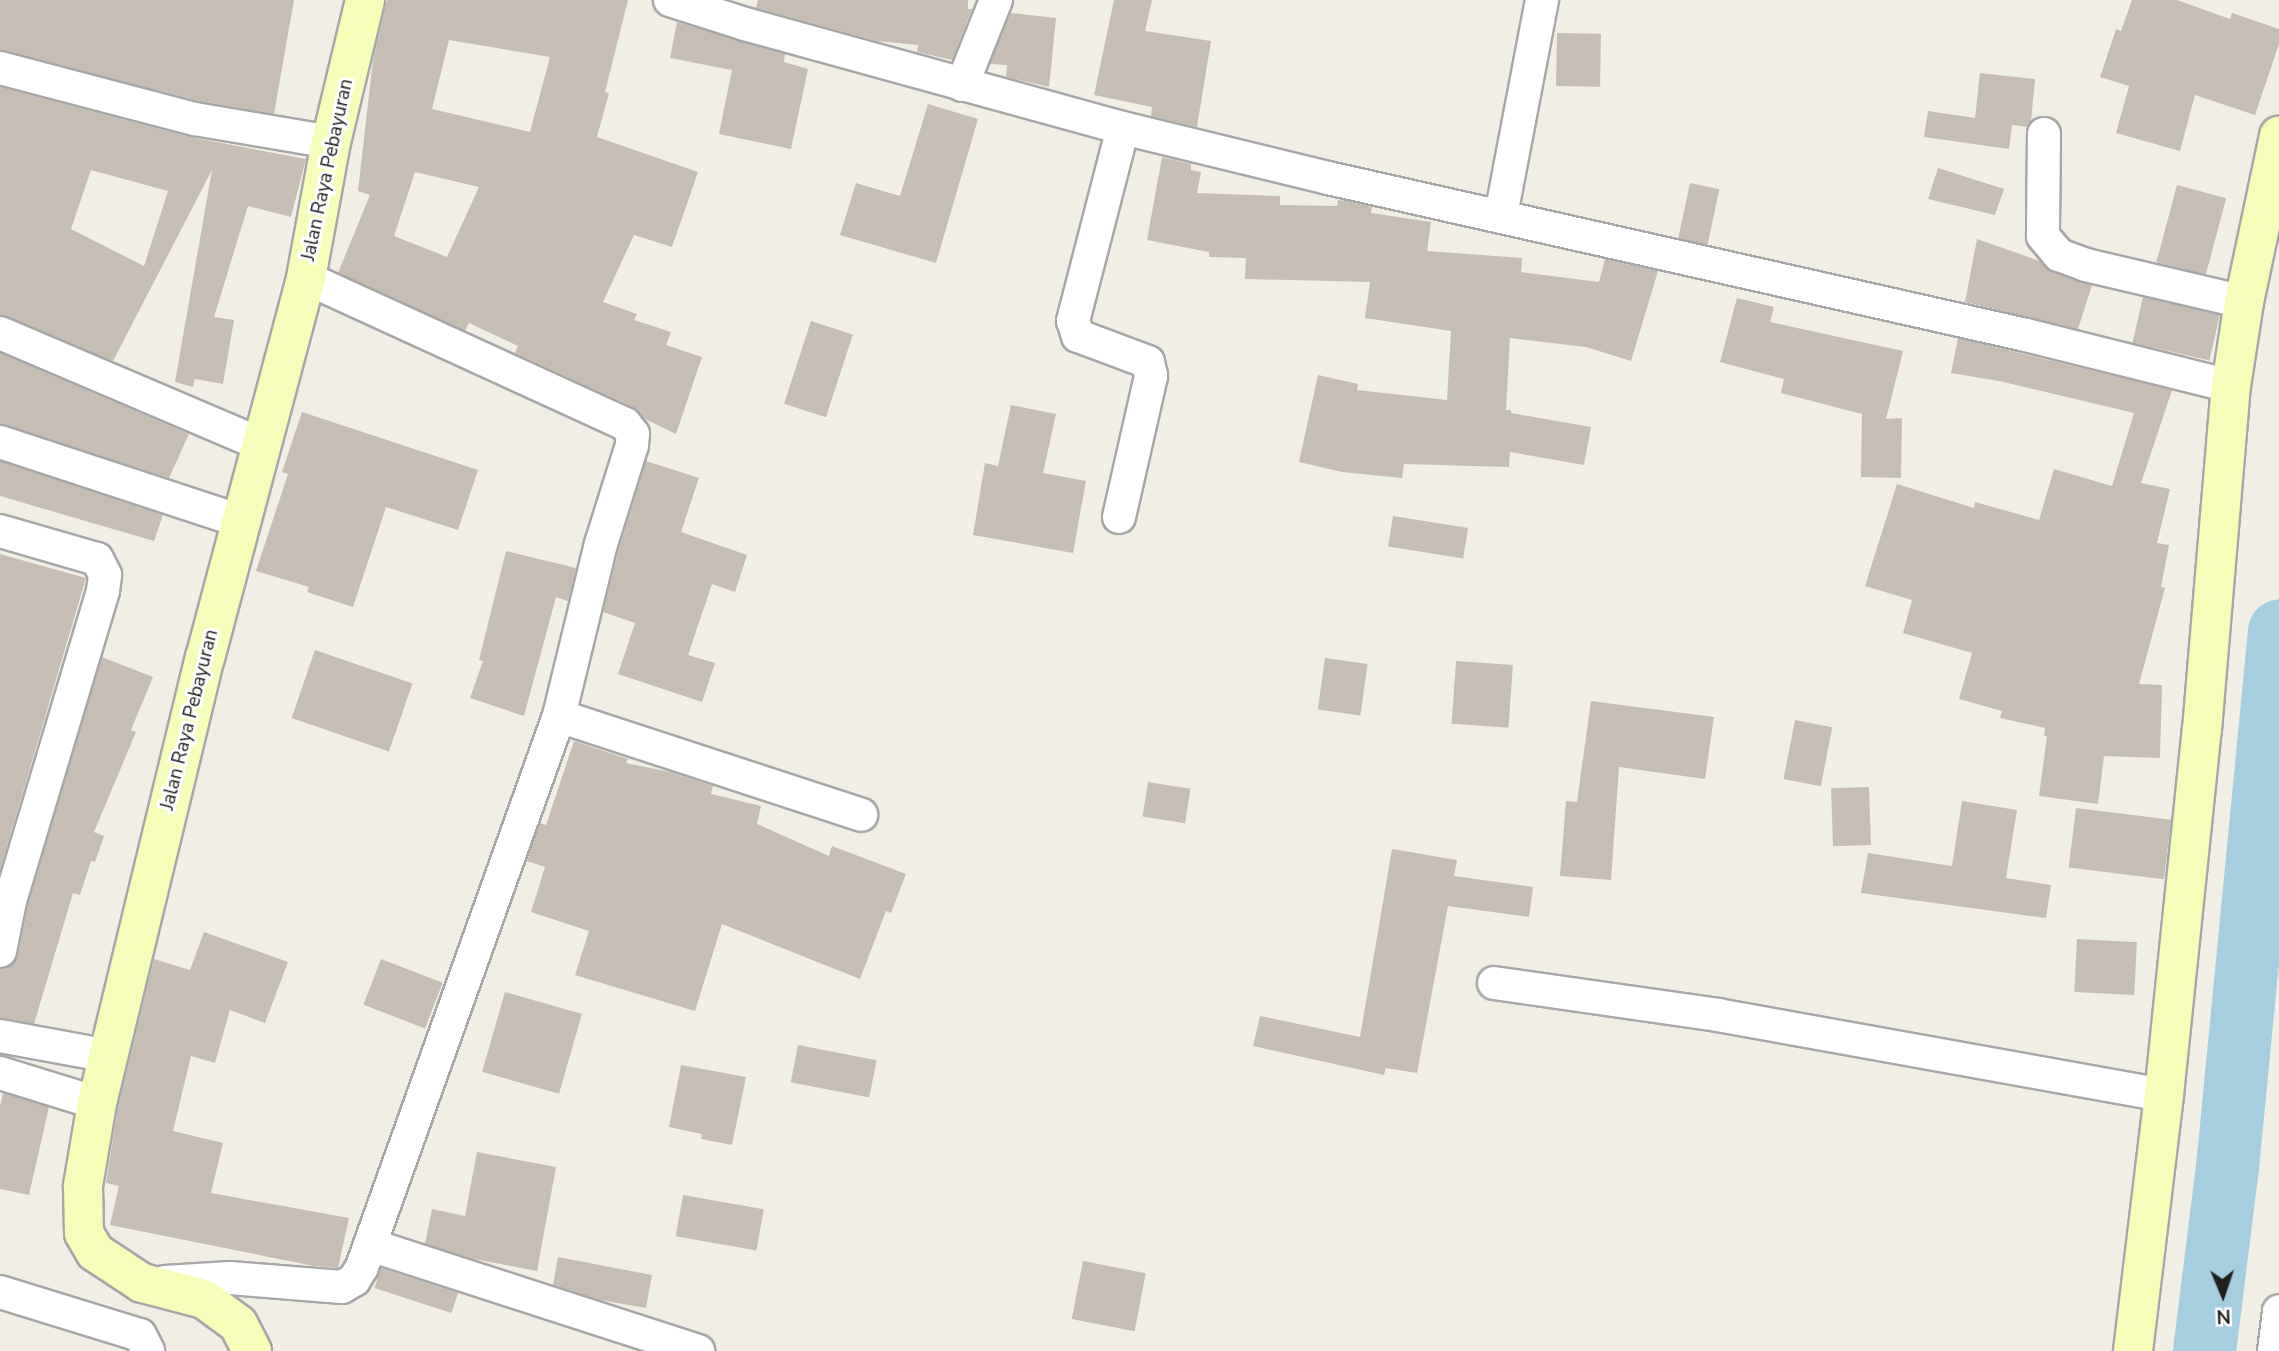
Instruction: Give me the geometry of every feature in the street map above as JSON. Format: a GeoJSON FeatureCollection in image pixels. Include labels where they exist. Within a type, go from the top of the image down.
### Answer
{"type":"FeatureCollection","features":[{"type":"Feature","properties":{"kind":"main road","name":"Jalan Raya Pebayuran"},"geometry":{"type":"LineString","coordinates":[[252,1351],[238,1324],[204,1299],[142,1283],[95,1252],[84,1233],[83,1186],[97,1103],[240,521],[306,278],[331,142],[365,0]]}},
{"type":"Feature","properties":{"kind":"main road"},"geometry":{"type":"LineString","coordinates":[[2133,1351],[2164,1095],[2202,730],[2231,386],[2244,302],[2279,136]]}},
{"type":"Feature","properties":{"kind":"street"},"geometry":{"type":"LineString","coordinates":[[670,0],[748,12],[962,85],[1123,128],[1328,178],[2026,335],[2231,386]]}},
{"type":"Feature","properties":{"kind":"street"},"geometry":{"type":"LineString","coordinates":[[962,85],[996,0]]}},
{"type":"Feature","properties":{"kind":"street"},"geometry":{"type":"LineString","coordinates":[[1501,215],[1542,0]]}},
{"type":"Feature","properties":{"kind":"street"},"geometry":{"type":"LineString","coordinates":[[0,68],[195,119],[331,142]]}},
{"type":"Feature","properties":{"kind":"street"},"geometry":{"type":"LineString","coordinates":[[1119,517],[1151,376],[1148,362],[1078,336],[1073,321],[1123,128]]}},
{"type":"Feature","properties":{"kind":"street"},"geometry":{"type":"LineString","coordinates":[[2044,134],[2043,236],[2059,255],[2086,265],[2244,302]]}},
{"type":"Feature","properties":{"kind":"street"},"geometry":{"type":"LineString","coordinates":[[142,1283],[230,1278],[342,1287],[354,1280],[370,1245],[559,716],[601,544],[633,433],[625,424],[306,278]]}},
{"type":"Feature","properties":{"kind":"street"},"geometry":{"type":"LineString","coordinates":[[0,332],[262,445]]}},
{"type":"Feature","properties":{"kind":"street"},"geometry":{"type":"LineString","coordinates":[[0,442],[240,521]]}},
{"type":"Feature","properties":{"kind":"street"},"geometry":{"type":"LineString","coordinates":[[0,531],[97,559],[105,575],[103,591],[10,901],[0,951]]}},
{"type":"Feature","properties":{"kind":"street"},"geometry":{"type":"LineString","coordinates":[[559,716],[861,815]]}},
{"type":"Feature","properties":{"kind":"street"},"geometry":{"type":"LineString","coordinates":[[1494,984],[1718,1015],[2164,1095]]}},
{"type":"Feature","properties":{"kind":"street"},"geometry":{"type":"LineString","coordinates":[[0,1036],[109,1056]]}},
{"type":"Feature","properties":{"kind":"street"},"geometry":{"type":"LineString","coordinates":[[1,1078],[97,1103]]}},
{"type":"Feature","properties":{"kind":"street"},"geometry":{"type":"LineString","coordinates":[[370,1245],[698,1351]]}},
{"type":"Feature","properties":{"kind":"street"},"geometry":{"type":"LineString","coordinates":[[0,1292],[140,1335],[148,1351]]}},
{"type":"Feature","properties":{"kind":"street"},"geometry":{"type":"LineString","coordinates":[[2274,1351],[2279,1311]]}},
{"type":"Feature","properties":{"kind":"building"},"geometry":{"type":"Polygon","coordinates":[[[0,0],[294,0],[274,114],[199,101],[0,50],[0,0]]]}},
{"type":"Feature","properties":{"kind":"building"},"geometry":{"type":"Polygon","coordinates":[[[387,0],[628,0],[605,92],[609,93],[597,137],[698,172],[672,247],[634,235],[603,302],[637,314],[634,320],[671,332],[666,345],[702,357],[676,434],[645,419],[633,407],[515,353],[518,346],[469,323],[465,331],[338,273],[370,195],[358,191],[373,60],[387,0]],[[449,40],[432,109],[530,132],[550,57],[449,40]],[[415,172],[394,236],[447,257],[479,187],[415,172]]]}},
{"type":"Feature","properties":{"kind":"building"},"geometry":{"type":"Polygon","coordinates":[[[758,0],[968,0],[968,9],[972,9],[952,60],[917,52],[918,45],[877,41],[756,8],[758,0]]]}},
{"type":"Feature","properties":{"kind":"building"},"geometry":{"type":"Polygon","coordinates":[[[1114,0],[1152,0],[1145,31],[1211,41],[1197,127],[1151,116],[1152,107],[1094,95],[1114,0]]]}},
{"type":"Feature","properties":{"kind":"building"},"geometry":{"type":"Polygon","coordinates":[[[2132,0],[2177,0],[2230,19],[2232,13],[2279,29],[2279,44],[2255,115],[2195,95],[2180,151],[2116,133],[2129,86],[2100,77],[2116,29],[2121,31],[2132,0]]]}},
{"type":"Feature","properties":{"kind":"building"},"geometry":{"type":"Polygon","coordinates":[[[1011,13],[1056,18],[1049,87],[1006,77],[1007,65],[990,64],[1011,13]]]}},
{"type":"Feature","properties":{"kind":"building"},"geometry":{"type":"Polygon","coordinates":[[[677,22],[785,54],[784,62],[808,69],[791,149],[719,134],[732,70],[670,58],[677,22]]]}},
{"type":"Feature","properties":{"kind":"building"},"geometry":{"type":"Polygon","coordinates":[[[1557,33],[1601,34],[1600,87],[1556,86],[1557,33]]]}},
{"type":"Feature","properties":{"kind":"building"},"geometry":{"type":"Polygon","coordinates":[[[1980,73],[2035,79],[2031,122],[2028,127],[2012,125],[2009,149],[1924,137],[1928,111],[1975,118],[1980,73]]]}},
{"type":"Feature","properties":{"kind":"building"},"geometry":{"type":"Polygon","coordinates":[[[0,87],[190,137],[306,159],[291,217],[248,206],[214,317],[234,320],[223,384],[195,379],[193,387],[175,382],[212,170],[113,361],[0,315],[0,87]],[[91,170],[71,229],[144,266],[168,191],[91,170]]]}},
{"type":"Feature","properties":{"kind":"building"},"geometry":{"type":"Polygon","coordinates":[[[928,104],[978,119],[936,263],[840,235],[856,183],[900,196],[928,104]]]}},
{"type":"Feature","properties":{"kind":"building"},"geometry":{"type":"Polygon","coordinates":[[[1162,157],[1191,164],[1191,170],[1201,172],[1197,193],[1280,196],[1280,205],[1337,206],[1338,200],[1347,201],[1372,207],[1371,213],[1431,222],[1427,251],[1522,258],[1521,272],[1599,282],[1605,259],[1658,271],[1631,361],[1586,347],[1510,338],[1506,410],[1591,427],[1584,465],[1510,452],[1509,467],[1404,464],[1402,478],[1342,472],[1299,462],[1318,375],[1358,384],[1357,390],[1447,400],[1451,331],[1365,318],[1370,282],[1245,279],[1246,258],[1209,257],[1209,252],[1147,240],[1162,157]]]}},
{"type":"Feature","properties":{"kind":"building"},"geometry":{"type":"Polygon","coordinates":[[[1938,168],[2004,189],[1995,215],[1928,199],[1938,168]]]}},
{"type":"Feature","properties":{"kind":"building"},"geometry":{"type":"Polygon","coordinates":[[[1690,183],[1719,189],[1707,245],[1678,239],[1690,183]]]}},
{"type":"Feature","properties":{"kind":"building"},"geometry":{"type":"Polygon","coordinates":[[[2177,185],[2226,198],[2206,275],[2156,262],[2177,185]]]}},
{"type":"Feature","properties":{"kind":"building"},"geometry":{"type":"Polygon","coordinates":[[[1977,239],[2040,261],[2053,272],[2092,285],[2078,329],[1965,302],[1977,239]]]}},
{"type":"Feature","properties":{"kind":"building"},"geometry":{"type":"Polygon","coordinates":[[[2143,297],[2220,315],[2209,361],[2132,343],[2143,297]]]}},
{"type":"Feature","properties":{"kind":"building"},"geometry":{"type":"Polygon","coordinates":[[[1737,298],[1774,307],[1770,322],[1903,351],[1886,419],[1902,418],[1901,478],[1861,477],[1862,414],[1781,393],[1784,379],[1720,362],[1737,298]]]}},
{"type":"Feature","properties":{"kind":"building"},"geometry":{"type":"Polygon","coordinates":[[[811,321],[853,335],[826,417],[784,404],[811,321]]]}},
{"type":"Feature","properties":{"kind":"building"},"geometry":{"type":"Polygon","coordinates":[[[1958,338],[2172,390],[2141,483],[2170,489],[2157,543],[2169,545],[2161,587],[2165,588],[2139,684],[2162,685],[2160,758],[2104,756],[2098,804],[2039,796],[2047,736],[2044,736],[2045,728],[2000,718],[2002,711],[1959,699],[1972,653],[1903,633],[1912,600],[1865,586],[1897,484],[1974,508],[1975,502],[2039,520],[2054,469],[2112,486],[2134,413],[1999,381],[1951,373],[1958,338]]]}},
{"type":"Feature","properties":{"kind":"building"},"geometry":{"type":"Polygon","coordinates":[[[0,353],[189,434],[169,478],[0,424],[0,353]]]}},
{"type":"Feature","properties":{"kind":"building"},"geometry":{"type":"Polygon","coordinates":[[[1011,405],[1056,414],[1043,473],[1086,481],[1073,553],[973,535],[985,463],[998,466],[1011,405]]]}},
{"type":"Feature","properties":{"kind":"building"},"geometry":{"type":"Polygon","coordinates":[[[302,412],[478,470],[458,530],[386,507],[353,607],[307,592],[309,587],[256,571],[288,474],[282,472],[302,412]]]}},
{"type":"Feature","properties":{"kind":"building"},"geometry":{"type":"Polygon","coordinates":[[[0,461],[163,515],[154,541],[0,496],[0,461]]]}},
{"type":"Feature","properties":{"kind":"building"},"geometry":{"type":"Polygon","coordinates":[[[646,461],[699,478],[681,532],[747,555],[735,592],[712,584],[688,655],[715,663],[702,702],[618,674],[635,623],[603,612],[646,461]]]}},
{"type":"Feature","properties":{"kind":"building"},"geometry":{"type":"Polygon","coordinates":[[[1393,516],[1468,528],[1463,559],[1388,547],[1393,516]]]}},
{"type":"Feature","properties":{"kind":"building"},"geometry":{"type":"Polygon","coordinates":[[[506,551],[576,568],[568,601],[556,597],[524,716],[470,698],[483,661],[479,660],[506,551]]]}},
{"type":"Feature","properties":{"kind":"building"},"geometry":{"type":"Polygon","coordinates":[[[0,554],[86,578],[0,870],[0,554]]]}},
{"type":"Feature","properties":{"kind":"building"},"geometry":{"type":"Polygon","coordinates":[[[315,650],[412,684],[389,752],[292,718],[315,650]]]}},
{"type":"Feature","properties":{"kind":"building"},"geometry":{"type":"Polygon","coordinates":[[[102,657],[153,677],[131,730],[136,732],[94,832],[104,836],[95,862],[91,861],[80,895],[73,893],[34,1024],[0,1018],[0,969],[13,964],[18,955],[28,905],[102,657]]]}},
{"type":"Feature","properties":{"kind":"building"},"geometry":{"type":"Polygon","coordinates":[[[1325,658],[1368,664],[1360,715],[1318,709],[1325,658]]]}},
{"type":"Feature","properties":{"kind":"building"},"geometry":{"type":"Polygon","coordinates":[[[1456,661],[1513,665],[1508,728],[1452,724],[1456,661]]]}},
{"type":"Feature","properties":{"kind":"building"},"geometry":{"type":"Polygon","coordinates":[[[1591,701],[1714,717],[1705,779],[1619,767],[1611,880],[1560,876],[1566,801],[1577,802],[1591,701]]]}},
{"type":"Feature","properties":{"kind":"building"},"geometry":{"type":"Polygon","coordinates":[[[1795,720],[1832,727],[1821,786],[1784,779],[1795,720]]]}},
{"type":"Feature","properties":{"kind":"building"},"geometry":{"type":"Polygon","coordinates":[[[574,741],[628,759],[626,763],[670,772],[713,786],[711,794],[761,806],[757,824],[829,856],[832,846],[906,874],[891,913],[886,911],[860,979],[722,924],[695,1011],[575,975],[589,931],[531,912],[545,867],[527,861],[540,823],[546,825],[574,741]]]}},
{"type":"Feature","properties":{"kind":"building"},"geometry":{"type":"Polygon","coordinates":[[[1148,782],[1190,789],[1185,823],[1143,817],[1148,782]]]}},
{"type":"Feature","properties":{"kind":"building"},"geometry":{"type":"Polygon","coordinates":[[[1869,787],[1871,845],[1833,846],[1831,788],[1869,787]]]}},
{"type":"Feature","properties":{"kind":"building"},"geometry":{"type":"Polygon","coordinates":[[[1962,801],[2017,810],[2006,878],[2051,885],[2046,918],[1861,893],[1868,853],[1952,866],[1962,801]]]}},
{"type":"Feature","properties":{"kind":"building"},"geometry":{"type":"Polygon","coordinates":[[[2076,808],[2171,820],[2164,879],[2069,868],[2076,808]]]}},
{"type":"Feature","properties":{"kind":"building"},"geometry":{"type":"Polygon","coordinates":[[[1392,849],[1457,860],[1454,876],[1533,887],[1529,917],[1448,906],[1417,1073],[1386,1068],[1384,1075],[1253,1046],[1260,1016],[1360,1037],[1392,849]]]}},
{"type":"Feature","properties":{"kind":"building"},"geometry":{"type":"Polygon","coordinates":[[[204,932],[288,962],[265,1023],[230,1010],[215,1063],[191,1056],[173,1131],[223,1143],[211,1193],[349,1218],[338,1268],[314,1266],[110,1225],[119,1186],[106,1183],[118,1107],[154,959],[190,970],[204,932]]]}},
{"type":"Feature","properties":{"kind":"building"},"geometry":{"type":"Polygon","coordinates":[[[2077,939],[2137,942],[2134,995],[2074,992],[2077,939]]]}},
{"type":"Feature","properties":{"kind":"building"},"geometry":{"type":"Polygon","coordinates":[[[381,959],[443,983],[425,1028],[363,1005],[381,959]]]}},
{"type":"Feature","properties":{"kind":"building"},"geometry":{"type":"Polygon","coordinates":[[[505,992],[582,1014],[559,1094],[482,1072],[505,992]]]}},
{"type":"Feature","properties":{"kind":"building"},"geometry":{"type":"Polygon","coordinates":[[[798,1045],[877,1060],[869,1098],[791,1082],[798,1045]]]}},
{"type":"Feature","properties":{"kind":"building"},"geometry":{"type":"Polygon","coordinates":[[[681,1065],[746,1077],[732,1145],[701,1139],[702,1134],[669,1127],[681,1065]]]}},
{"type":"Feature","properties":{"kind":"building"},"geometry":{"type":"Polygon","coordinates":[[[3,1093],[49,1107],[29,1195],[0,1189],[0,1106],[3,1093]]]}},
{"type":"Feature","properties":{"kind":"building"},"geometry":{"type":"Polygon","coordinates":[[[477,1152],[556,1167],[537,1271],[474,1259],[425,1244],[432,1209],[465,1216],[477,1152]]]}},
{"type":"Feature","properties":{"kind":"building"},"geometry":{"type":"Polygon","coordinates":[[[683,1195],[764,1209],[756,1251],[676,1236],[683,1195]]]}},
{"type":"Feature","properties":{"kind":"building"},"geometry":{"type":"Polygon","coordinates":[[[558,1257],[652,1275],[646,1308],[600,1300],[553,1285],[558,1257]]]}},
{"type":"Feature","properties":{"kind":"building"},"geometry":{"type":"Polygon","coordinates":[[[1083,1261],[1146,1273],[1135,1331],[1072,1319],[1083,1261]]]}},
{"type":"Feature","properties":{"kind":"building"},"geometry":{"type":"Polygon","coordinates":[[[381,1268],[458,1293],[452,1313],[375,1288],[381,1268]]]}},
{"type":"Feature","properties":{"kind":"waterway"},"geometry":{"type":"LineString","coordinates":[[2204,1351],[2227,1167],[2279,631]]}}]}
